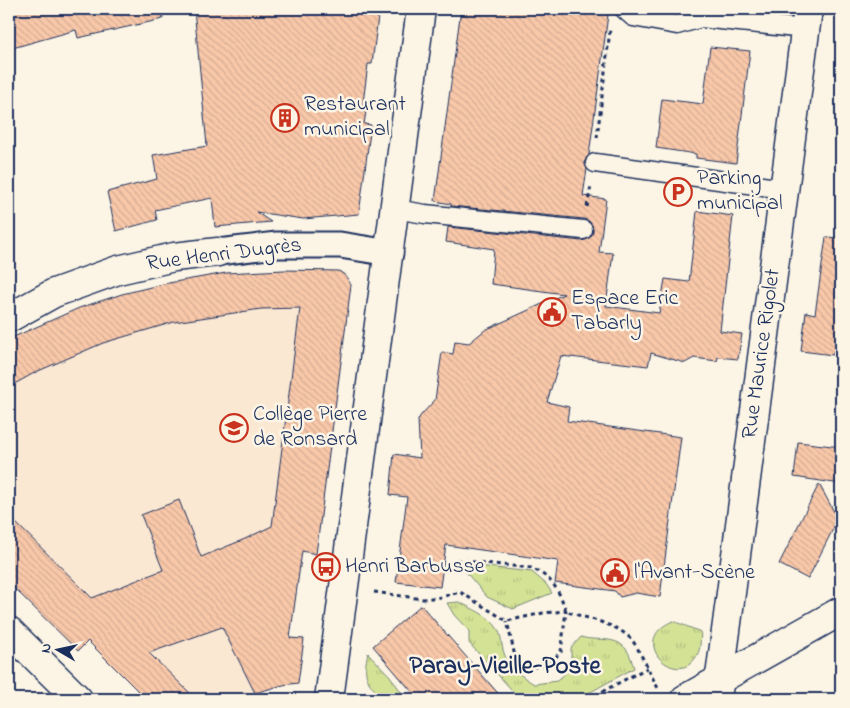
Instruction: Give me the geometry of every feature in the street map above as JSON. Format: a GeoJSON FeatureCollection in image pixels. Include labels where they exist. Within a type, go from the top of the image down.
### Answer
{"type":"FeatureCollection","features":[{"type":"Feature","properties":{"kind":"street"},"geometry":{"type":"LineString","coordinates":[[329,699],[390,253],[421,9]]}},
{"type":"Feature","properties":{"kind":"street","name":"Rue Maurice Rigolet"},"geometry":{"type":"LineString","coordinates":[[718,690],[807,19]]}},
{"type":"Feature","properties":{"kind":"street","name":"Rue Henri Dugrès"},"geometry":{"type":"LineString","coordinates":[[9,318],[54,293],[118,270],[174,256],[277,245],[340,245],[390,253]]}},
{"type":"Feature","properties":{"kind":"street"},"geometry":{"type":"LineString","coordinates":[[673,695],[718,690],[841,611]]}},
{"type":"Feature","properties":{"kind":"street"},"geometry":{"type":"LineString","coordinates":[[9,631],[78,699]]}},
{"type":"Feature","properties":{"kind":"lane"},"geometry":{"type":"LineString","coordinates":[[624,9],[633,17],[677,25],[702,18],[807,19]]}},
{"type":"Feature","properties":{"kind":"lane"},"geometry":{"type":"LineString","coordinates":[[595,163],[784,189]]}},
{"type":"Feature","properties":{"kind":"lane"},"geometry":{"type":"LineString","coordinates":[[395,209],[424,214],[584,230]]}},
{"type":"Feature","properties":{"kind":"path"},"geometry":{"type":"LineString","coordinates":[[584,230],[595,163],[611,23]]}},
{"type":"Feature","properties":{"kind":"path"},"geometry":{"type":"LineString","coordinates":[[456,560],[531,568],[542,573],[560,593],[566,611],[561,652],[547,664],[527,668],[516,661],[507,621]]}},
{"type":"Feature","properties":{"kind":"path"},"geometry":{"type":"LineString","coordinates":[[345,588],[423,599],[460,592],[507,621],[543,613],[566,611],[602,624],[614,626],[632,640],[647,668],[673,695]]}},
{"type":"Feature","properties":{"kind":"path"},"geometry":{"type":"LineString","coordinates":[[588,699],[647,668]]}},
{"type":"Feature","properties":{"kind":"shaded area"},"geometry":{"type":"Polygon","coordinates":[[[284,270],[339,271],[346,276],[348,290],[351,290],[316,554],[302,552],[290,637],[304,639],[298,683],[270,688],[245,699],[146,699],[88,642],[78,651],[9,583],[9,339],[79,308],[163,283],[226,273],[284,270]]]}},
{"type":"Feature","properties":{"kind":"green space"},"geometry":{"type":"Polygon","coordinates":[[[459,564],[532,572],[546,584],[552,593],[513,609],[487,597],[459,564]]]}},
{"type":"Feature","properties":{"kind":"green space"},"geometry":{"type":"Polygon","coordinates":[[[459,602],[494,623],[500,634],[505,656],[511,666],[534,684],[557,681],[571,668],[571,648],[581,637],[611,640],[622,645],[629,653],[634,668],[578,699],[520,699],[469,643],[469,631],[454,615],[447,603],[459,602]]]}},
{"type":"Feature","properties":{"kind":"green space"},"geometry":{"type":"Polygon","coordinates":[[[673,621],[701,632],[700,647],[697,655],[689,665],[679,668],[669,665],[660,659],[655,650],[654,640],[660,630],[673,621]]]}},
{"type":"Feature","properties":{"kind":"green space"},"geometry":{"type":"Polygon","coordinates":[[[368,653],[390,676],[406,699],[386,699],[370,685],[366,674],[368,653]]]}},
{"type":"Feature","properties":{"kind":"building"},"geometry":{"type":"Polygon","coordinates":[[[9,9],[162,9],[163,19],[78,38],[76,30],[9,49],[9,9]]]}},
{"type":"Feature","properties":{"kind":"building","name":"Restaurant municipal"},"geometry":{"type":"Polygon","coordinates":[[[194,9],[379,9],[372,64],[368,64],[362,111],[366,112],[364,124],[371,125],[359,214],[303,219],[256,212],[271,222],[215,227],[212,198],[155,210],[157,220],[116,231],[107,192],[157,179],[153,155],[207,146],[194,9]]]}},
{"type":"Feature","properties":{"kind":"building"},"geometry":{"type":"Polygon","coordinates":[[[461,9],[604,9],[604,14],[608,15],[589,155],[585,161],[587,169],[583,196],[606,199],[599,252],[613,253],[606,306],[659,313],[665,279],[689,282],[697,211],[733,216],[720,331],[742,334],[738,359],[718,357],[717,361],[694,358],[685,363],[651,353],[648,366],[561,356],[547,402],[569,407],[567,421],[681,437],[660,597],[636,593],[620,597],[615,591],[555,583],[558,561],[446,545],[440,587],[396,582],[407,497],[390,495],[394,454],[420,458],[418,420],[435,400],[442,352],[453,354],[455,341],[469,343],[485,330],[564,294],[491,284],[494,249],[446,242],[448,227],[582,241],[588,239],[593,232],[592,225],[584,219],[451,206],[451,204],[435,201],[461,9]]]}},
{"type":"Feature","properties":{"kind":"building"},"geometry":{"type":"Polygon","coordinates":[[[710,47],[750,51],[736,163],[696,158],[696,154],[656,148],[662,99],[703,104],[710,47]]]}},
{"type":"Feature","properties":{"kind":"building"},"geometry":{"type":"Polygon","coordinates":[[[826,237],[841,238],[841,324],[833,355],[801,351],[806,312],[815,314],[826,237]]]}},
{"type":"Feature","properties":{"kind":"building"},"geometry":{"type":"Polygon","coordinates":[[[284,270],[339,271],[346,276],[351,285],[316,554],[302,551],[290,638],[304,639],[298,683],[255,693],[222,627],[149,653],[196,699],[146,699],[88,641],[78,651],[9,583],[9,516],[92,598],[163,570],[141,515],[179,500],[201,557],[272,526],[300,308],[261,309],[174,322],[103,343],[36,372],[9,387],[9,339],[79,308],[122,294],[163,284],[226,273],[284,270]]]}},
{"type":"Feature","properties":{"kind":"building"},"geometry":{"type":"Polygon","coordinates":[[[798,442],[841,447],[841,484],[794,477],[798,442]]]}},
{"type":"Feature","properties":{"kind":"building"},"geometry":{"type":"Polygon","coordinates":[[[819,484],[838,519],[808,579],[779,564],[819,484]]]}},
{"type":"Feature","properties":{"kind":"building"},"geometry":{"type":"Polygon","coordinates":[[[421,605],[503,699],[418,699],[373,646],[421,605]]]}},
{"type":"Feature","properties":{"kind":"place","name":"Restaurant municipal"},"geometry":{"type":"Point","coordinates":[285,118]}},
{"type":"Feature","properties":{"kind":"place","name":"Parking municipal"},"geometry":{"type":"Point","coordinates":[678,192]}},
{"type":"Feature","properties":{"kind":"place","name":"Espace Eric Tabarly"},"geometry":{"type":"Point","coordinates":[552,312]}},
{"type":"Feature","properties":{"kind":"place","name":"Collège Pierre de Ronsard"},"geometry":{"type":"Point","coordinates":[234,428]}},
{"type":"Feature","properties":{"kind":"place","name":"Henri Barbusse"},"geometry":{"type":"Point","coordinates":[326,567]}},
{"type":"Feature","properties":{"kind":"place","name":"l'Avant-Scène"},"geometry":{"type":"Point","coordinates":[615,573]}},
{"type":"Feature","properties":{"kind":"district","name":"Paray-Vieille-Poste"},"geometry":{"type":"Point","coordinates":[505,667]}}]}
